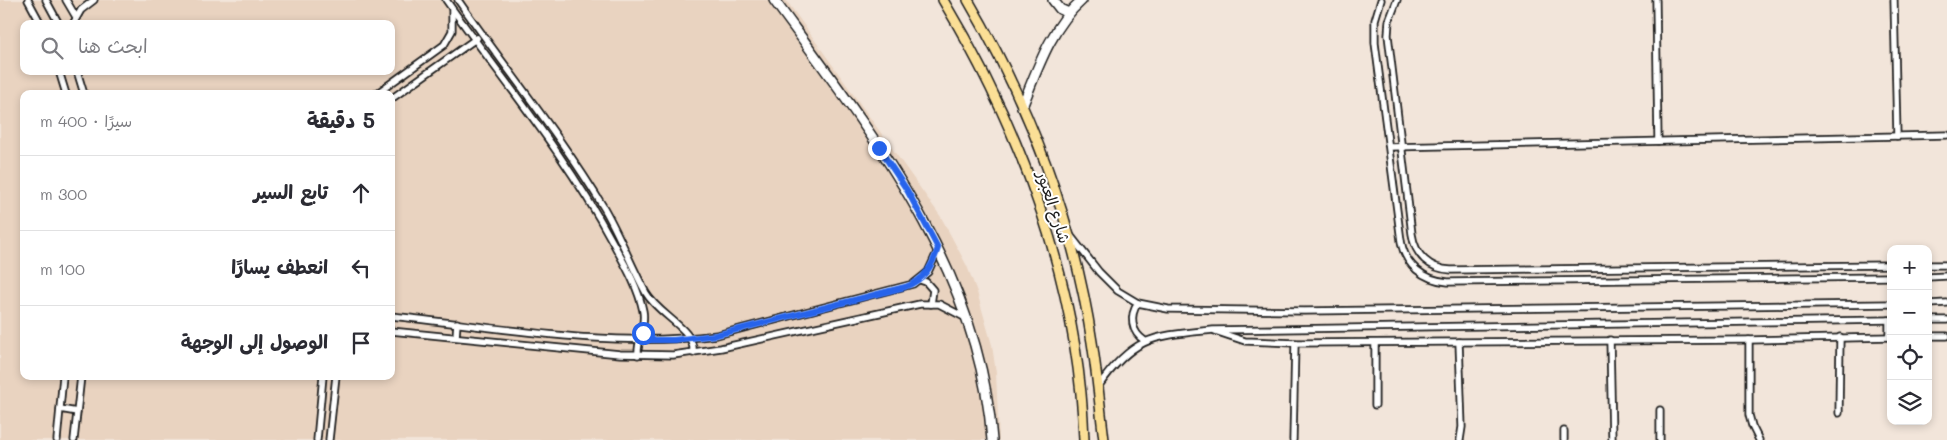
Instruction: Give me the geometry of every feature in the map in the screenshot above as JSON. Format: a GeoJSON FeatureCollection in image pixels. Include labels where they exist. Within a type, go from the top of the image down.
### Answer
{"type":"FeatureCollection","features":[{"type":"Feature","properties":{"kind":"main road","name":"شارع العبور"},"geometry":{"type":"LineString","coordinates":[[943,0],[977,60],[1001,108],[1044,220],[1067,310],[1077,365],[1084,440]]}},
{"type":"Feature","properties":{"kind":"main road","name":"شارع العبور"},"geometry":{"type":"LineString","coordinates":[[968,0],[997,52],[1022,107],[1047,169],[1067,230],[1085,304],[1104,440]]}},
{"type":"Feature","properties":{"kind":"street"},"geometry":{"type":"LineString","coordinates":[[28,0],[39,20]]}},
{"type":"Feature","properties":{"kind":"street"},"geometry":{"type":"LineString","coordinates":[[46,0],[57,20]]}},
{"type":"Feature","properties":{"kind":"street"},"geometry":{"type":"LineString","coordinates":[[66,0],[76,17]]}},
{"type":"Feature","properties":{"kind":"street"},"geometry":{"type":"LineString","coordinates":[[75,20],[94,0]]}},
{"type":"Feature","properties":{"kind":"street"},"geometry":{"type":"LineString","coordinates":[[446,0],[549,141],[605,227],[630,275],[643,309],[644,325],[638,355]]}},
{"type":"Feature","properties":{"kind":"street"},"geometry":{"type":"LineString","coordinates":[[458,0],[556,136],[604,208],[645,291],[655,306],[691,338],[693,353]]}},
{"type":"Feature","properties":{"kind":"street"},"geometry":{"type":"LineString","coordinates":[[774,0],[894,169],[920,211],[938,248],[966,318],[982,372],[992,440]]}},
{"type":"Feature","properties":{"kind":"street"},"geometry":{"type":"LineString","coordinates":[[1053,0],[1060,9],[1069,13]]}},
{"type":"Feature","properties":{"kind":"street"},"geometry":{"type":"LineString","coordinates":[[1022,107],[1041,61],[1069,13],[1082,0]]}},
{"type":"Feature","properties":{"kind":"street"},"geometry":{"type":"LineString","coordinates":[[1381,0],[1375,20],[1375,43],[1401,241],[1410,264],[1424,276],[1436,280],[1488,281],[1887,277]]}},
{"type":"Feature","properties":{"kind":"street"},"geometry":{"type":"LineString","coordinates":[[1397,0],[1389,21],[1388,35],[1413,240],[1418,253],[1427,262],[1438,268],[1488,270],[1887,265]]}},
{"type":"Feature","properties":{"kind":"street"},"geometry":{"type":"LineString","coordinates":[[1656,0],[1658,141]]}},
{"type":"Feature","properties":{"kind":"street"},"geometry":{"type":"LineString","coordinates":[[1894,0],[1897,136]]}},
{"type":"Feature","properties":{"kind":"street"},"geometry":{"type":"LineString","coordinates":[[382,90],[444,45],[454,24],[452,8]]}},
{"type":"Feature","properties":{"kind":"street"},"geometry":{"type":"LineString","coordinates":[[395,96],[482,35]]}},
{"type":"Feature","properties":{"kind":"street"},"geometry":{"type":"LineString","coordinates":[[60,75],[65,90]]}},
{"type":"Feature","properties":{"kind":"street"},"geometry":{"type":"LineString","coordinates":[[78,75],[83,90]]}},
{"type":"Feature","properties":{"kind":"street"},"geometry":{"type":"LineString","coordinates":[[1390,147],[1947,135]]}},
{"type":"Feature","properties":{"kind":"street"},"geometry":{"type":"LineString","coordinates":[[549,141],[556,136]]}},
{"type":"Feature","properties":{"kind":"street"},"geometry":{"type":"LineString","coordinates":[[1067,230],[1108,282],[1138,303],[1168,309],[1304,311],[1887,304]]}},
{"type":"Feature","properties":{"kind":"street"},"geometry":{"type":"LineString","coordinates":[[395,316],[569,336],[640,340],[716,335],[905,287],[920,280],[932,265],[938,248]]}},
{"type":"Feature","properties":{"kind":"street"},"geometry":{"type":"LineString","coordinates":[[1932,265],[1947,265]]}},
{"type":"Feature","properties":{"kind":"street"},"geometry":{"type":"LineString","coordinates":[[1731,267],[1731,280]]}},
{"type":"Feature","properties":{"kind":"street"},"geometry":{"type":"LineString","coordinates":[[1488,270],[1488,281]]}},
{"type":"Feature","properties":{"kind":"street"},"geometry":{"type":"LineString","coordinates":[[1932,277],[1947,276]]}},
{"type":"Feature","properties":{"kind":"street"},"geometry":{"type":"LineString","coordinates":[[920,280],[929,284],[933,290],[931,304]]}},
{"type":"Feature","properties":{"kind":"street"},"geometry":{"type":"LineString","coordinates":[[1138,303],[1134,310],[1133,324],[1136,332],[1145,341]]}},
{"type":"Feature","properties":{"kind":"street"},"geometry":{"type":"LineString","coordinates":[[395,331],[638,355],[693,353],[931,304],[947,307],[966,318]]}},
{"type":"Feature","properties":{"kind":"street"},"geometry":{"type":"LineString","coordinates":[[1932,304],[1947,304]]}},
{"type":"Feature","properties":{"kind":"street"},"geometry":{"type":"LineString","coordinates":[[643,309],[655,306]]}},
{"type":"Feature","properties":{"kind":"street"},"geometry":{"type":"LineString","coordinates":[[1098,387],[1120,359],[1145,341],[1169,333],[1213,330],[1887,320]]}},
{"type":"Feature","properties":{"kind":"street"},"geometry":{"type":"LineString","coordinates":[[1932,320],[1947,320]]}},
{"type":"Feature","properties":{"kind":"street"},"geometry":{"type":"LineString","coordinates":[[456,336],[457,323]]}},
{"type":"Feature","properties":{"kind":"street"},"geometry":{"type":"LineString","coordinates":[[510,342],[512,329]]}},
{"type":"Feature","properties":{"kind":"street"},"geometry":{"type":"LineString","coordinates":[[1213,330],[1245,341],[1295,343],[1749,340],[1887,337]]}},
{"type":"Feature","properties":{"kind":"street"},"geometry":{"type":"LineString","coordinates":[[568,349],[569,336]]}},
{"type":"Feature","properties":{"kind":"street"},"geometry":{"type":"LineString","coordinates":[[1932,336],[1947,336]]}},
{"type":"Feature","properties":{"kind":"street"},"geometry":{"type":"LineString","coordinates":[[1839,413],[1840,337]]}},
{"type":"Feature","properties":{"kind":"street"},"geometry":{"type":"LineString","coordinates":[[1610,340],[1612,440]]}},
{"type":"Feature","properties":{"kind":"street"},"geometry":{"type":"LineString","coordinates":[[1749,340],[1750,415],[1752,426],[1759,440]]}},
{"type":"Feature","properties":{"kind":"street"},"geometry":{"type":"LineString","coordinates":[[1459,342],[1462,426],[1460,440]]}},
{"type":"Feature","properties":{"kind":"street"},"geometry":{"type":"LineString","coordinates":[[1293,440],[1295,343]]}},
{"type":"Feature","properties":{"kind":"street"},"geometry":{"type":"LineString","coordinates":[[1375,343],[1375,405]]}},
{"type":"Feature","properties":{"kind":"street"},"geometry":{"type":"LineString","coordinates":[[57,440],[63,380]]}},
{"type":"Feature","properties":{"kind":"street"},"geometry":{"type":"LineString","coordinates":[[74,440],[81,380]]}},
{"type":"Feature","properties":{"kind":"street"},"geometry":{"type":"LineString","coordinates":[[317,440],[323,380]]}},
{"type":"Feature","properties":{"kind":"street"},"geometry":{"type":"LineString","coordinates":[[329,440],[336,380]]}},
{"type":"Feature","properties":{"kind":"street"},"geometry":{"type":"LineString","coordinates":[[60,409],[77,412]]}},
{"type":"Feature","properties":{"kind":"street"},"geometry":{"type":"LineString","coordinates":[[1660,410],[1660,440]]}},
{"type":"Feature","properties":{"kind":"street"},"geometry":{"type":"LineString","coordinates":[[1564,431],[1564,440]]}},
{"type":"Feature","properties":{"kind":"shaded area"},"geometry":{"type":"Polygon","coordinates":[[[0,0],[786,0],[941,217],[967,266],[977,292],[992,345],[996,373],[999,440],[0,440],[0,0]]]}},
{"type":"Feature","properties":{"kind":"route"},"geometry":{"type":"LineString","coordinates":[[643,333],[640,340],[674,340],[716,335],[905,287],[920,280],[932,265],[938,248],[920,211],[879,148]]}}]}
